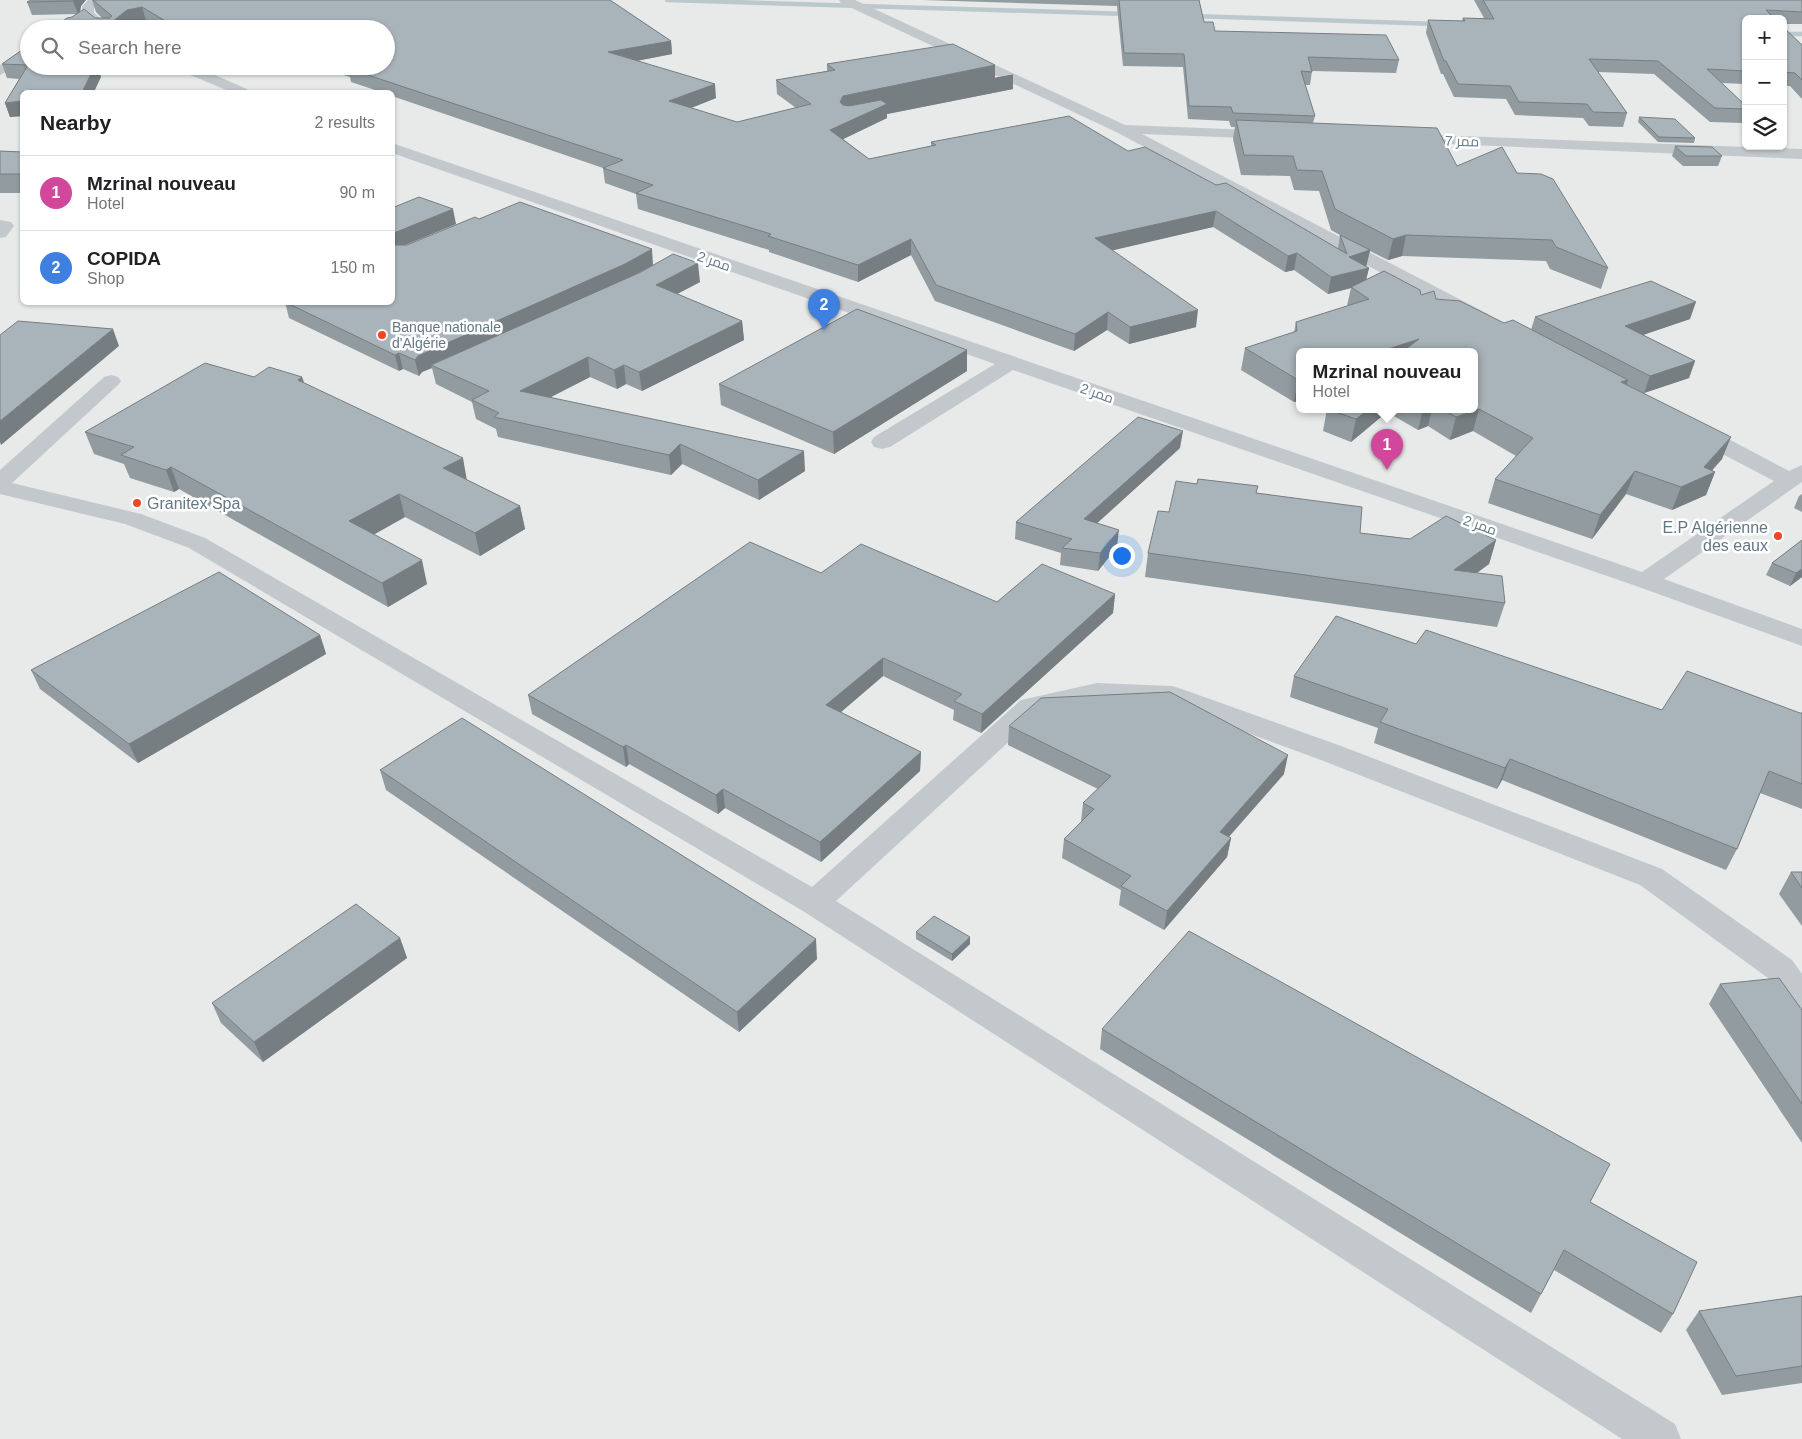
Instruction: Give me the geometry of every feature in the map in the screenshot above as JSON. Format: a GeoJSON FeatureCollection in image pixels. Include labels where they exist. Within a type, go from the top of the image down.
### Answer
{"type":"FeatureCollection","features":[{"type":"Feature","properties":{"kind":"lane"},"geometry":{"type":"LineString","coordinates":[[83,20],[80,19],[88,7],[96,0]]}},
{"type":"Feature","properties":{"kind":"lane"},"geometry":{"type":"LineString","coordinates":[[845,0],[1121,129],[1500,328]]}},
{"type":"Feature","properties":{"kind":"lane"},"geometry":{"type":"LineString","coordinates":[[0,71],[20,59]]}},
{"type":"Feature","properties":{"kind":"lane"},"geometry":{"type":"LineString","coordinates":[[202,75],[237,90]]}},
{"type":"Feature","properties":{"kind":"lane"},"geometry":{"type":"LineString","coordinates":[[989,86],[1017,80]]}},
{"type":"Feature","properties":{"kind":"lane"},"geometry":{"type":"LineString","coordinates":[[1121,129],[1289,135]]}},
{"type":"Feature","properties":{"kind":"lane","name":"ممر 7"},"geometry":{"type":"LineString","coordinates":[[1388,139],[1802,154]]}},
{"type":"Feature","properties":{"kind":"lane","name":"ممر 2"},"geometry":{"type":"LineString","coordinates":[[395,149],[691,253],[1645,581],[1802,638]]}},
{"type":"Feature","properties":{"kind":"lane"},"geometry":{"type":"LineString","coordinates":[[511,210],[538,199]]}},
{"type":"Feature","properties":{"kind":"lane"},"geometry":{"type":"LineString","coordinates":[[0,225],[5,226],[0,233]]}},
{"type":"Feature","properties":{"kind":"lane"},"geometry":{"type":"LineString","coordinates":[[667,267],[691,253]]}},
{"type":"Feature","properties":{"kind":"lane"},"geometry":{"type":"LineString","coordinates":[[882,442],[1011,363]]}},
{"type":"Feature","properties":{"kind":"lane"},"geometry":{"type":"LineString","coordinates":[[0,482],[111,381]]}},
{"type":"Feature","properties":{"kind":"lane"},"geometry":{"type":"LineString","coordinates":[[1676,421],[1796,477]]}},
{"type":"Feature","properties":{"kind":"lane"},"geometry":{"type":"LineString","coordinates":[[1645,581],[1796,477]]}},
{"type":"Feature","properties":{"kind":"lane"},"geometry":{"type":"LineString","coordinates":[[0,487],[134,518],[198,543],[814,903],[1660,1439]]}},
{"type":"Feature","properties":{"kind":"lane"},"geometry":{"type":"LineString","coordinates":[[814,903],[1031,706],[1097,692],[1172,695],[1330,753],[1651,877],[1780,969],[1802,999]]}},
{"type":"Feature","properties":{"kind":"shaded area"},"geometry":{"type":"Polygon","coordinates":[[[0,0],[1802,0],[1802,1439],[0,1439],[0,0]]]}},
{"type":"Feature","properties":{"kind":"building"},"geometry":{"type":"Polygon","coordinates":[[[31,0],[74,0],[27,2],[31,0]]]}},
{"type":"Feature","properties":{"kind":"building"},"geometry":{"type":"Polygon","coordinates":[[[93,0],[610,0],[671,41],[608,52],[715,84],[669,101],[737,122],[811,104],[776,80],[835,70],[827,64],[953,44],[995,65],[843,96],[840,102],[843,105],[849,106],[1013,75],[881,100],[887,104],[830,130],[869,159],[936,145],[931,142],[1069,116],[1128,151],[1145,147],[1216,185],[1226,183],[1347,254],[1340,235],[1370,250],[1349,257],[1369,268],[1331,277],[1297,253],[1288,256],[1216,211],[1095,238],[1198,310],[1130,327],[1108,312],[1075,334],[936,285],[911,239],[858,265],[768,236],[771,234],[636,193],[653,185],[603,168],[623,160],[368,75],[395,75],[395,20],[164,20],[142,7],[127,10],[114,20],[64,20],[84,9],[95,18],[110,18],[112,16],[93,0]]]}},
{"type":"Feature","properties":{"kind":"building"},"geometry":{"type":"Polygon","coordinates":[[[1119,0],[1199,0],[1204,22],[1213,22],[1215,31],[1386,35],[1399,60],[1308,57],[1312,72],[1301,71],[1315,116],[1233,113],[1231,107],[1189,106],[1184,54],[1124,53],[1119,0]]]}},
{"type":"Feature","properties":{"kind":"building"},"geometry":{"type":"Polygon","coordinates":[[[1483,0],[1802,0],[1802,12],[1766,10],[1771,15],[1742,15],[1742,71],[1707,69],[1742,102],[1742,109],[1715,108],[1658,61],[1589,59],[1627,113],[1593,112],[1587,104],[1519,102],[1510,86],[1458,84],[1446,61],[1444,61],[1428,20],[1465,21],[1463,18],[1494,19],[1483,0]]]}},
{"type":"Feature","properties":{"kind":"building"},"geometry":{"type":"Polygon","coordinates":[[[1787,31],[1802,45],[1802,80],[1795,73],[1787,72],[1787,31]]]}},
{"type":"Feature","properties":{"kind":"building"},"geometry":{"type":"Polygon","coordinates":[[[20,51],[20,65],[2,64],[20,51]]]}},
{"type":"Feature","properties":{"kind":"building"},"geometry":{"type":"Polygon","coordinates":[[[22,75],[90,75],[83,90],[20,90],[20,101],[5,103],[22,75]]]}},
{"type":"Feature","properties":{"kind":"building"},"geometry":{"type":"Polygon","coordinates":[[[1639,117],[1675,119],[1695,138],[1659,137],[1639,117]]]}},
{"type":"Feature","properties":{"kind":"building"},"geometry":{"type":"Polygon","coordinates":[[[1236,120],[1437,128],[1457,166],[1502,147],[1517,173],[1541,174],[1553,179],[1608,268],[1556,247],[1552,240],[1406,235],[1393,239],[1335,209],[1322,171],[1297,170],[1293,156],[1244,155],[1236,120]]]}},
{"type":"Feature","properties":{"kind":"building"},"geometry":{"type":"Polygon","coordinates":[[[1675,146],[1712,147],[1722,156],[1686,156],[1675,146]]]}},
{"type":"Feature","properties":{"kind":"building"},"geometry":{"type":"Polygon","coordinates":[[[0,151],[20,152],[20,174],[0,174],[0,151]]]}},
{"type":"Feature","properties":{"kind":"building"},"geometry":{"type":"Polygon","coordinates":[[[419,197],[453,209],[395,233],[395,207],[419,197]]]}},
{"type":"Feature","properties":{"kind":"building"},"geometry":{"type":"Polygon","coordinates":[[[520,202],[652,249],[625,264],[418,356],[415,360],[399,353],[395,355],[291,305],[395,305],[395,245],[407,245],[475,217],[479,219],[520,202]]]}},
{"type":"Feature","properties":{"kind":"building"},"geometry":{"type":"Polygon","coordinates":[[[673,254],[698,263],[656,285],[742,321],[639,372],[624,365],[614,370],[588,357],[520,391],[804,451],[758,480],[680,444],[669,455],[494,417],[499,413],[472,400],[489,391],[431,365],[641,272],[673,254]]]}},
{"type":"Feature","properties":{"kind":"building"},"geometry":{"type":"Polygon","coordinates":[[[1384,271],[1420,290],[1421,295],[1434,291],[1436,299],[1460,301],[1504,323],[1513,320],[1628,380],[1621,382],[1731,437],[1704,467],[1715,472],[1681,487],[1635,471],[1600,515],[1495,479],[1533,438],[1478,409],[1478,348],[1407,348],[1419,339],[1391,348],[1296,348],[1296,379],[1245,348],[1297,331],[1296,322],[1369,299],[1351,287],[1384,271]]]}},
{"type":"Feature","properties":{"kind":"building"},"geometry":{"type":"Polygon","coordinates":[[[1651,281],[1696,302],[1625,326],[1695,361],[1650,376],[1535,317],[1651,281]]]}},
{"type":"Feature","properties":{"kind":"building"},"geometry":{"type":"Polygon","coordinates":[[[857,309],[967,350],[833,432],[719,384],[857,309]]]}},
{"type":"Feature","properties":{"kind":"building"},"geometry":{"type":"Polygon","coordinates":[[[18,321],[113,329],[0,421],[0,335],[18,321]]]}},
{"type":"Feature","properties":{"kind":"building"},"geometry":{"type":"Polygon","coordinates":[[[205,363],[254,377],[269,367],[302,377],[298,380],[463,458],[443,468],[520,506],[475,533],[399,494],[349,521],[422,560],[382,583],[171,467],[166,470],[121,455],[134,447],[85,432],[205,363]]]}},
{"type":"Feature","properties":{"kind":"building"},"geometry":{"type":"Polygon","coordinates":[[[1339,413],[1364,413],[1356,419],[1339,413]]]}},
{"type":"Feature","properties":{"kind":"building"},"geometry":{"type":"Polygon","coordinates":[[[1449,413],[1468,413],[1456,417],[1449,413]]]}},
{"type":"Feature","properties":{"kind":"building"},"geometry":{"type":"Polygon","coordinates":[[[1138,417],[1183,431],[1084,519],[1119,530],[1100,553],[1062,548],[1072,539],[1016,522],[1138,417]]]}},
{"type":"Feature","properties":{"kind":"building"},"geometry":{"type":"Polygon","coordinates":[[[1198,479],[1258,486],[1256,493],[1362,507],[1360,533],[1410,539],[1446,516],[1496,540],[1454,570],[1502,576],[1505,603],[1148,553],[1158,511],[1169,512],[1176,481],[1197,484],[1198,479]]]}},
{"type":"Feature","properties":{"kind":"building"},"geometry":{"type":"Polygon","coordinates":[[[1802,540],[1802,569],[1796,573],[1772,563],[1802,540]]]}},
{"type":"Feature","properties":{"kind":"building"},"geometry":{"type":"Polygon","coordinates":[[[750,542],[821,573],[861,544],[997,602],[1042,564],[1115,594],[982,714],[954,701],[962,694],[883,658],[826,705],[921,752],[820,842],[723,789],[716,795],[626,745],[623,747],[528,695],[750,542]]]}},
{"type":"Feature","properties":{"kind":"building"},"geometry":{"type":"Polygon","coordinates":[[[219,572],[320,635],[129,744],[31,670],[219,572]]]}},
{"type":"Feature","properties":{"kind":"building"},"geometry":{"type":"Polygon","coordinates":[[[1336,616],[1416,644],[1426,630],[1662,710],[1687,671],[1802,713],[1802,784],[1769,771],[1737,849],[1510,759],[1505,768],[1380,722],[1388,709],[1294,676],[1336,616]]]}},
{"type":"Feature","properties":{"kind":"building"},"geometry":{"type":"Polygon","coordinates":[[[1170,692],[1288,755],[1220,832],[1231,838],[1167,911],[1121,886],[1131,876],[1064,839],[1094,809],[1083,803],[1111,776],[1009,726],[1041,698],[1170,692]]]}},
{"type":"Feature","properties":{"kind":"building"},"geometry":{"type":"Polygon","coordinates":[[[462,718],[816,939],[737,1012],[380,770],[462,718]]]}},
{"type":"Feature","properties":{"kind":"building"},"geometry":{"type":"Polygon","coordinates":[[[1791,872],[1802,872],[1802,888],[1791,872]]]}},
{"type":"Feature","properties":{"kind":"building"},"geometry":{"type":"Polygon","coordinates":[[[356,904],[400,938],[254,1042],[212,1003],[356,904]]]}},
{"type":"Feature","properties":{"kind":"building"},"geometry":{"type":"Polygon","coordinates":[[[934,916],[970,937],[952,954],[916,932],[934,916]]]}},
{"type":"Feature","properties":{"kind":"building"},"geometry":{"type":"Polygon","coordinates":[[[1189,931],[1610,1164],[1590,1202],[1697,1262],[1673,1314],[1564,1250],[1541,1294],[1102,1029],[1189,931]]]}},
{"type":"Feature","properties":{"kind":"building"},"geometry":{"type":"Polygon","coordinates":[[[1779,978],[1802,1010],[1802,1104],[1720,984],[1779,978]]]}},
{"type":"Feature","properties":{"kind":"building"},"geometry":{"type":"Polygon","coordinates":[[[1802,1296],[1802,1366],[1736,1376],[1699,1311],[1802,1296]]]}},
{"type":"Feature","properties":{"kind":"waterway"},"geometry":{"type":"LineString","coordinates":[[667,0],[1128,14]]}},
{"type":"Feature","properties":{"kind":"waterway"},"geometry":{"type":"LineString","coordinates":[[1191,16],[1438,24]]}},
{"type":"Feature","properties":{"kind":"waterway"},"geometry":{"type":"LineString","coordinates":[[1787,34],[1802,34]]}},
{"type":"Feature","properties":{"kind":"place","name":"COPIDA"},"geometry":{"type":"Point","coordinates":[824,330]}},
{"type":"Feature","properties":{"kind":"place","name":"Banque nationale d'Algérie"},"geometry":{"type":"Point","coordinates":[382,335]}},
{"type":"Feature","properties":{"kind":"place","name":"Mzrinal nouveau"},"geometry":{"type":"Point","coordinates":[1387,470]}},
{"type":"Feature","properties":{"kind":"place","name":"Granitex Spa"},"geometry":{"type":"Point","coordinates":[137,503]}},
{"type":"Feature","properties":{"kind":"place","name":"E.P Algérienne des eaux"},"geometry":{"type":"Point","coordinates":[1778,536]}}]}
